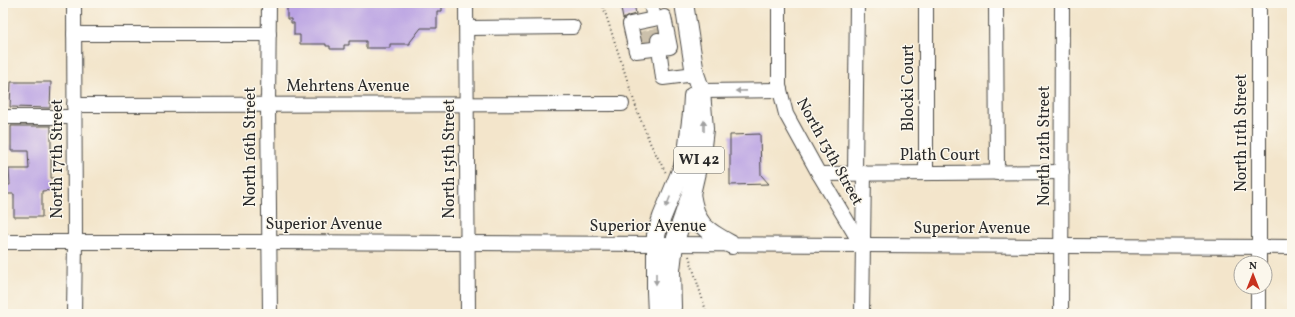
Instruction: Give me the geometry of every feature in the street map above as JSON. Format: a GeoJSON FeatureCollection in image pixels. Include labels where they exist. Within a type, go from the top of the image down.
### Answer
{"type":"FeatureCollection","features":[{"type":"Feature","properties":{"kind":"main road","name":"WI 42"},"geometry":{"type":"LineString","coordinates":[[670,314],[672,307],[671,270],[682,244],[678,232],[691,194],[702,146],[704,129],[701,91],[695,74],[685,8]]}},
{"type":"Feature","properties":{"kind":"main road","name":"WI 42"},"geometry":{"type":"LineString","coordinates":[[657,314],[656,235],[683,166],[688,145],[695,74]]}},
{"type":"Feature","properties":{"kind":"main road"},"geometry":{"type":"LineString","coordinates":[[691,194],[696,213],[704,227],[732,245]]}},
{"type":"Feature","properties":{"kind":"street","name":"North 17th Street"},"geometry":{"type":"LineString","coordinates":[[74,3],[74,314]]}},
{"type":"Feature","properties":{"kind":"street","name":"North 16th Street"},"geometry":{"type":"LineString","coordinates":[[269,3],[268,242],[270,314]]}},
{"type":"Feature","properties":{"kind":"street","name":"North 15th Street"},"geometry":{"type":"LineString","coordinates":[[466,3],[468,314]]}},
{"type":"Feature","properties":{"kind":"street"},"geometry":{"type":"LineString","coordinates":[[651,3],[652,33],[663,78],[695,74]]}},
{"type":"Feature","properties":{"kind":"street","name":"North 13th Street"},"geometry":{"type":"LineString","coordinates":[[779,3],[780,90],[786,114],[819,174],[862,246]]}},
{"type":"Feature","properties":{"kind":"street"},"geometry":{"type":"LineString","coordinates":[[857,3],[862,314]]}},
{"type":"Feature","properties":{"kind":"street","name":"Blocki Court"},"geometry":{"type":"LineString","coordinates":[[926,3],[926,173]]}},
{"type":"Feature","properties":{"kind":"street"},"geometry":{"type":"LineString","coordinates":[[996,3],[997,173]]}},
{"type":"Feature","properties":{"kind":"street","name":"North 12th Street"},"geometry":{"type":"LineString","coordinates":[[1061,314],[1062,3]]}},
{"type":"Feature","properties":{"kind":"street","name":"North 11th Street"},"geometry":{"type":"LineString","coordinates":[[1259,3],[1259,255]]}},
{"type":"Feature","properties":{"kind":"street"},"geometry":{"type":"LineString","coordinates":[[652,33],[685,8]]}},
{"type":"Feature","properties":{"kind":"street"},"geometry":{"type":"LineString","coordinates":[[467,28],[574,27]]}},
{"type":"Feature","properties":{"kind":"street"},"geometry":{"type":"LineString","coordinates":[[74,34],[268,34]]}},
{"type":"Feature","properties":{"kind":"street"},"geometry":{"type":"LineString","coordinates":[[701,91],[780,90]]}},
{"type":"Feature","properties":{"kind":"street","name":"Mehrtens Avenue"},"geometry":{"type":"LineString","coordinates":[[3,117],[74,111],[268,105],[622,104]]}},
{"type":"Feature","properties":{"kind":"street","name":"Plath Court"},"geometry":{"type":"LineString","coordinates":[[819,174],[1062,172]]}},
{"type":"Feature","properties":{"kind":"street","name":"Superior Avenue"},"geometry":{"type":"LineString","coordinates":[[3,242],[1292,247]]}},
{"type":"Feature","properties":{"kind":"street"},"geometry":{"type":"LineString","coordinates":[[1258,295],[1258,314]]}},
{"type":"Feature","properties":{"kind":"path"},"geometry":{"type":"LineString","coordinates":[[602,3],[638,113],[651,146],[669,179]]}},
{"type":"Feature","properties":{"kind":"path"},"geometry":{"type":"LineString","coordinates":[[682,244],[690,259],[707,314]]}},
{"type":"Feature","properties":{"kind":"building"},"geometry":{"type":"Polygon","coordinates":[[[442,3],[442,11],[437,11],[437,28],[421,28],[410,44],[390,44],[390,48],[366,48],[366,41],[349,41],[349,45],[344,45],[344,49],[330,49],[330,46],[326,46],[326,44],[300,44],[300,35],[294,35],[294,23],[291,23],[291,19],[287,19],[287,4],[442,3]]]}},
{"type":"Feature","properties":{"kind":"building"},"geometry":{"type":"Polygon","coordinates":[[[620,3],[634,3],[636,14],[623,19],[620,3]]]}},
{"type":"Feature","properties":{"kind":"building"},"geometry":{"type":"Polygon","coordinates":[[[11,82],[51,82],[50,108],[10,107],[11,82]]]}},
{"type":"Feature","properties":{"kind":"building"},"geometry":{"type":"Polygon","coordinates":[[[11,126],[51,126],[51,178],[54,178],[54,190],[42,191],[42,217],[14,217],[14,194],[7,194],[7,185],[10,185],[9,169],[29,169],[28,151],[11,151],[11,126]]]}},
{"type":"Feature","properties":{"kind":"building"},"geometry":{"type":"Polygon","coordinates":[[[760,134],[761,175],[769,184],[730,185],[730,135],[760,134]]]}},
{"type":"Feature","properties":{"kind":"tunnel"},"geometry":{"type":"LineString","coordinates":[[656,28],[658,40]]}},
{"type":"Feature","properties":{"kind":"tunnel"},"geometry":{"type":"LineString","coordinates":[[643,31],[645,42]]}}]}
